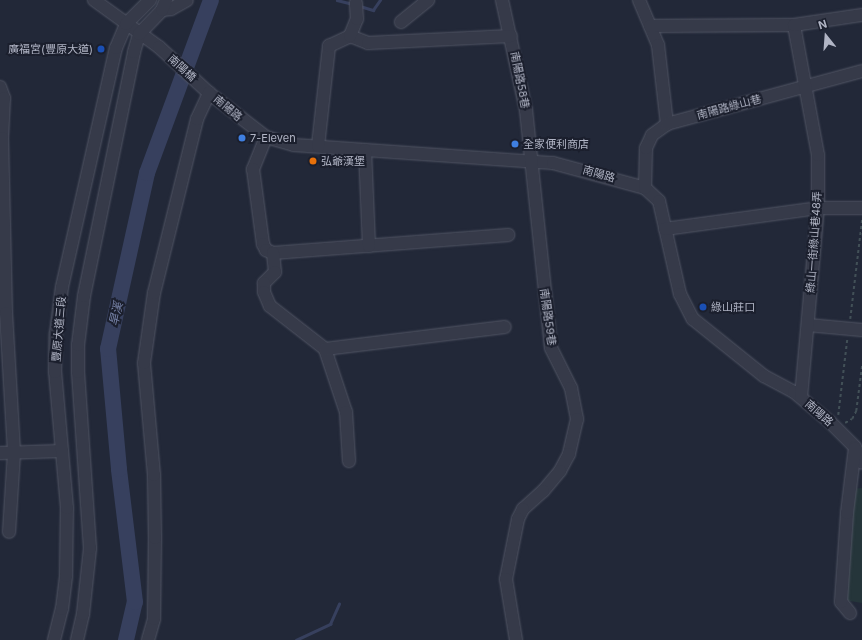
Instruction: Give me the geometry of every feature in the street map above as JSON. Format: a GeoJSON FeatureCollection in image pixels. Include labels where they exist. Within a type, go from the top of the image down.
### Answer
{"type":"FeatureCollection","features":[{"type":"Feature","properties":{"kind":"street"},"geometry":{"type":"LineString","coordinates":[[94,0],[139,34],[164,5],[171,9],[186,0]]}},
{"type":"Feature","properties":{"kind":"street"},"geometry":{"type":"LineString","coordinates":[[126,24],[150,0]]}},
{"type":"Feature","properties":{"kind":"street"},"geometry":{"type":"LineString","coordinates":[[401,22],[428,0]]}},
{"type":"Feature","properties":{"kind":"street","name":"南陽路58巷"},"geometry":{"type":"LineString","coordinates":[[502,0],[511,36],[533,161]]}},
{"type":"Feature","properties":{"kind":"street"},"geometry":{"type":"LineString","coordinates":[[640,0],[658,45],[667,124]]}},
{"type":"Feature","properties":{"kind":"street"},"geometry":{"type":"LineString","coordinates":[[318,146],[329,46],[350,36],[357,19],[356,3]]}},
{"type":"Feature","properties":{"kind":"street"},"geometry":{"type":"LineString","coordinates":[[650,26],[794,24],[862,15]]}},
{"type":"Feature","properties":{"kind":"street","name":"豐原大道三段"},"geometry":{"type":"LineString","coordinates":[[54,640],[62,609],[66,576],[67,508],[55,372],[56,333],[62,287],[116,48],[126,24]]}},
{"type":"Feature","properties":{"kind":"street","name":"綠山一街綠山巷48弄"},"geometry":{"type":"LineString","coordinates":[[794,24],[818,155],[818,208],[801,398]]}},
{"type":"Feature","properties":{"kind":"street","name":"豐原大道三段"},"geometry":{"type":"LineString","coordinates":[[77,640],[83,614],[90,548],[78,345],[84,296],[139,34]]}},
{"type":"Feature","properties":{"kind":"street","name":"南陽橋"},"geometry":{"type":"LineString","coordinates":[[139,34],[159,47],[207,90]]}},
{"type":"Feature","properties":{"kind":"street"},"geometry":{"type":"LineString","coordinates":[[350,36],[368,43],[511,36]]}},
{"type":"Feature","properties":{"kind":"street","name":"南陽路綠山巷"},"geometry":{"type":"LineString","coordinates":[[645,188],[646,148],[652,135],[667,124],[862,71]]}},
{"type":"Feature","properties":{"kind":"street"},"geometry":{"type":"LineString","coordinates":[[0,87],[4,98],[1,138],[3,314],[14,453],[9,532]]}},
{"type":"Feature","properties":{"kind":"street"},"geometry":{"type":"LineString","coordinates":[[148,640],[154,619],[155,530],[154,475],[144,363],[154,293],[197,119],[207,90]]}},
{"type":"Feature","properties":{"kind":"street","name":"南陽路"},"geometry":{"type":"LineString","coordinates":[[207,90],[266,137],[294,145],[365,150],[425,152],[533,161],[576,168],[645,188],[659,201],[680,294],[693,319],[764,376],[801,398],[855,447],[862,463]]}},
{"type":"Feature","properties":{"kind":"street"},"geometry":{"type":"LineString","coordinates":[[266,137],[253,169],[263,244],[266,250],[273,253],[508,235]]}},
{"type":"Feature","properties":{"kind":"street"},"geometry":{"type":"LineString","coordinates":[[365,150],[369,246]]}},
{"type":"Feature","properties":{"kind":"street","name":"南陽路59巷"},"geometry":{"type":"LineString","coordinates":[[516,640],[506,579],[518,519],[523,509],[543,491],[560,470],[568,454],[577,419],[571,388],[551,348],[540,256],[533,161]]}},
{"type":"Feature","properties":{"kind":"street"},"geometry":{"type":"LineString","coordinates":[[665,229],[818,208],[862,208]]}},
{"type":"Feature","properties":{"kind":"street"},"geometry":{"type":"LineString","coordinates":[[273,253],[275,272],[264,283],[264,292],[270,306],[325,349],[346,412],[349,461]]}},
{"type":"Feature","properties":{"kind":"street"},"geometry":{"type":"LineString","coordinates":[[808,325],[862,330]]}},
{"type":"Feature","properties":{"kind":"street"},"geometry":{"type":"LineString","coordinates":[[325,349],[505,327]]}},
{"type":"Feature","properties":{"kind":"street"},"geometry":{"type":"LineString","coordinates":[[850,613],[841,602],[847,513],[855,447]]}},
{"type":"Feature","properties":{"kind":"street"},"geometry":{"type":"LineString","coordinates":[[0,453],[62,451]]}},
{"type":"Feature","properties":{"kind":"shaded area"},"geometry":{"type":"Polygon","coordinates":[[[862,488],[862,603],[844,600],[850,489],[862,488]]]}},
{"type":"Feature","properties":{"kind":"waterway","name":"旱溪"},"geometry":{"type":"LineString","coordinates":[[126,640],[135,602],[119,469],[108,349],[147,173],[211,0]]}},
{"type":"Feature","properties":{"kind":"waterway"},"geometry":{"type":"LineString","coordinates":[[337,0],[353,4]]}},
{"type":"Feature","properties":{"kind":"waterway"},"geometry":{"type":"LineString","coordinates":[[360,6],[373,10],[380,0]]}},
{"type":"Feature","properties":{"kind":"waterway"},"geometry":{"type":"LineString","coordinates":[[296,640],[330,624],[339,604]]}},
{"type":"Feature","properties":{"kind":"place","name":"廣福宮(豐原大道)"},"geometry":{"type":"Point","coordinates":[101,49]}},
{"type":"Feature","properties":{"kind":"place","name":"7-Eleven"},"geometry":{"type":"Point","coordinates":[242,138]}},
{"type":"Feature","properties":{"kind":"place","name":"全家便利商店"},"geometry":{"type":"Point","coordinates":[515,144]}},
{"type":"Feature","properties":{"kind":"place","name":"弘爺漢堡"},"geometry":{"type":"Point","coordinates":[313,161]}},
{"type":"Feature","properties":{"kind":"place","name":"綠山莊口"},"geometry":{"type":"Point","coordinates":[703,307]}}]}
